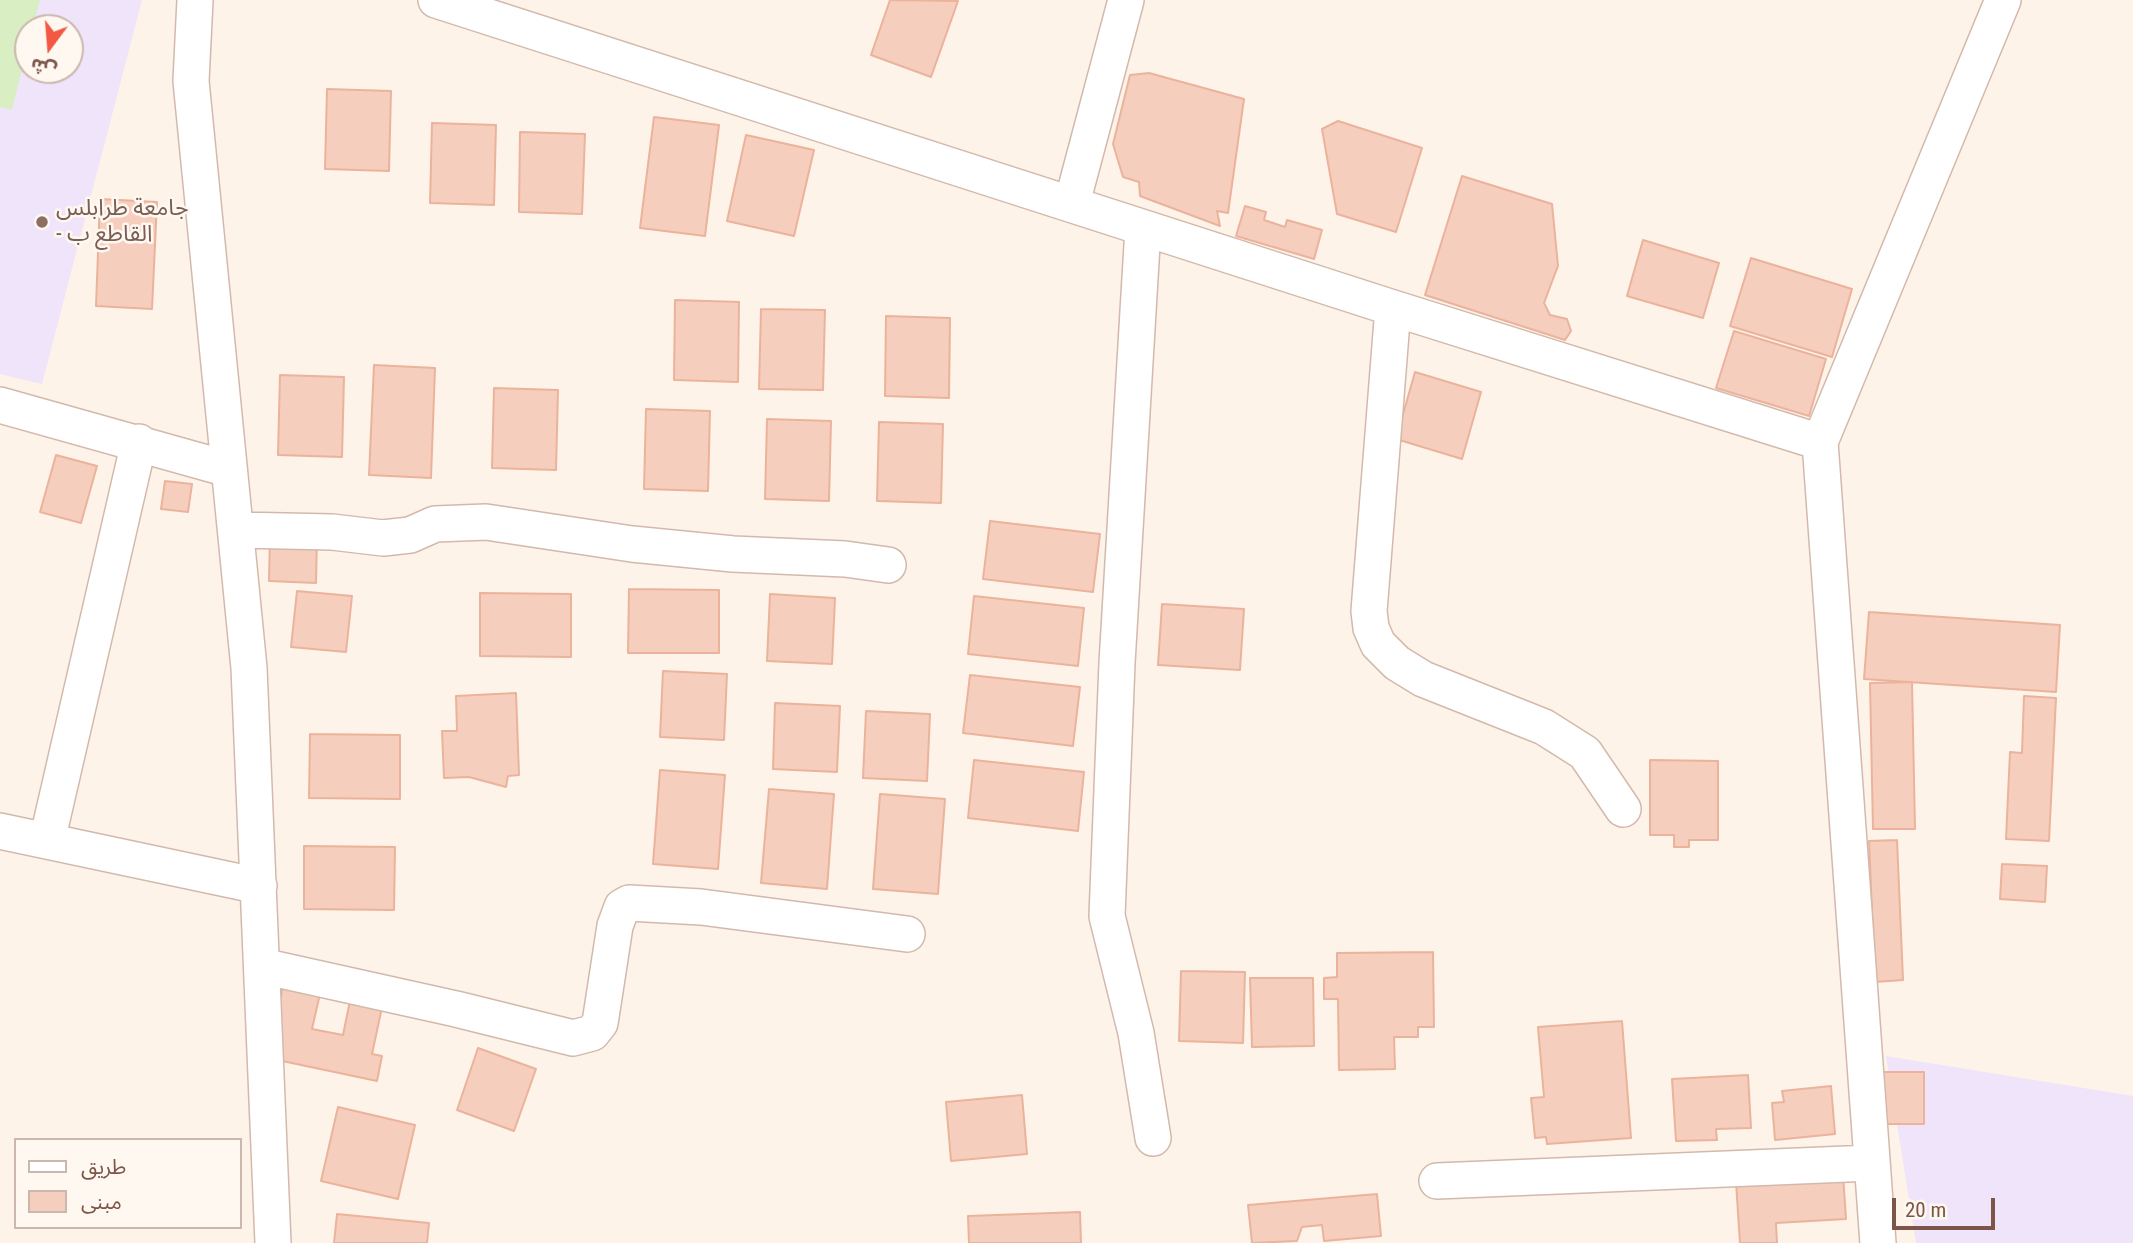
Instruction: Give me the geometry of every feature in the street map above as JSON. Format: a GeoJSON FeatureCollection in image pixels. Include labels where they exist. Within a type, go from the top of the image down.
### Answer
{"type":"FeatureCollection","features":[{"type":"Feature","properties":{"kind":"street"},"geometry":{"type":"LineString","coordinates":[[195,0],[191,80],[228,469],[238,530],[249,668],[273,1243]]}},
{"type":"Feature","properties":{"kind":"street"},"geometry":{"type":"LineString","coordinates":[[436,0],[1392,308],[1820,442]]}},
{"type":"Feature","properties":{"kind":"street"},"geometry":{"type":"LineString","coordinates":[[1072,203],[1126,0]]}},
{"type":"Feature","properties":{"kind":"street"},"geometry":{"type":"LineString","coordinates":[[1878,1243],[1820,442],[2003,0]]}},
{"type":"Feature","properties":{"kind":"street"},"geometry":{"type":"LineString","coordinates":[[1143,228],[1117,649],[1107,916],[1136,1033],[1153,1138]]}},
{"type":"Feature","properties":{"kind":"street"},"geometry":{"type":"LineString","coordinates":[[1392,308],[1369,611],[1371,628],[1378,644],[1397,663],[1423,679],[1544,727],[1585,753],[1623,809]]}},
{"type":"Feature","properties":{"kind":"street"},"geometry":{"type":"LineString","coordinates":[[0,405],[228,469]]}},
{"type":"Feature","properties":{"kind":"street"},"geometry":{"type":"LineString","coordinates":[[47,841],[139,442]]}},
{"type":"Feature","properties":{"kind":"street"},"geometry":{"type":"LineString","coordinates":[[238,530],[332,532],[383,538],[410,535],[435,524],[486,522],[632,544],[733,554],[845,559],[888,565]]}},
{"type":"Feature","properties":{"kind":"street"},"geometry":{"type":"LineString","coordinates":[[0,831],[260,886]]}},
{"type":"Feature","properties":{"kind":"street"},"geometry":{"type":"LineString","coordinates":[[262,967],[456,1009],[573,1038],[592,1033],[600,1023],[615,926],[622,907],[629,903],[701,907],[907,934]]}},
{"type":"Feature","properties":{"kind":"street"},"geometry":{"type":"LineString","coordinates":[[1437,1181],[1871,1163]]}},
{"type":"Feature","properties":{"kind":"shaded area","name":"جامعة طرابلس - القاطع ب"},"geometry":{"type":"Polygon","coordinates":[[[0,0],[142,0],[42,384],[0,374],[0,0]]]}},
{"type":"Feature","properties":{"kind":"shaded area"},"geometry":{"type":"Polygon","coordinates":[[[1886,1056],[2133,1096],[2133,1243],[1916,1243],[1886,1056]]]}},
{"type":"Feature","properties":{"kind":"green space"},"geometry":{"type":"Polygon","coordinates":[[[0,0],[40,0],[36,14],[14,14],[14,84],[18,84],[12,110],[0,107],[0,0]]]}},
{"type":"Feature","properties":{"kind":"building"},"geometry":{"type":"Polygon","coordinates":[[[890,0],[958,1],[931,77],[871,55],[890,0]]]}},
{"type":"Feature","properties":{"kind":"building"},"geometry":{"type":"Polygon","coordinates":[[[1149,73],[1244,99],[1228,213],[1217,211],[1220,226],[1140,196],[1139,182],[1123,177],[1113,144],[1130,75],[1149,73]]]}},
{"type":"Feature","properties":{"kind":"building"},"geometry":{"type":"Polygon","coordinates":[[[327,89],[391,91],[389,171],[325,169],[327,89]]]}},
{"type":"Feature","properties":{"kind":"building"},"geometry":{"type":"Polygon","coordinates":[[[654,117],[719,125],[705,236],[640,228],[654,117]]]}},
{"type":"Feature","properties":{"kind":"building"},"geometry":{"type":"Polygon","coordinates":[[[1338,121],[1422,148],[1396,232],[1337,214],[1322,129],[1338,121]]]}},
{"type":"Feature","properties":{"kind":"building"},"geometry":{"type":"Polygon","coordinates":[[[432,123],[496,125],[494,205],[430,203],[432,123]]]}},
{"type":"Feature","properties":{"kind":"building"},"geometry":{"type":"Polygon","coordinates":[[[520,132],[585,134],[582,214],[519,212],[520,132]]]}},
{"type":"Feature","properties":{"kind":"building"},"geometry":{"type":"Polygon","coordinates":[[[746,135],[814,150],[794,236],[727,221],[746,135]]]}},
{"type":"Feature","properties":{"kind":"building"},"geometry":{"type":"Polygon","coordinates":[[[1462,176],[1552,204],[1558,266],[1544,303],[1550,315],[1567,319],[1571,331],[1565,340],[1425,295],[1462,176]]]}},
{"type":"Feature","properties":{"kind":"building"},"geometry":{"type":"Polygon","coordinates":[[[100,199],[157,202],[152,309],[96,306],[100,199]]]}},
{"type":"Feature","properties":{"kind":"building"},"geometry":{"type":"Polygon","coordinates":[[[1245,206],[1266,212],[1264,220],[1285,227],[1287,220],[1322,230],[1314,259],[1236,236],[1245,206]]]}},
{"type":"Feature","properties":{"kind":"building"},"geometry":{"type":"Polygon","coordinates":[[[1643,240],[1719,263],[1703,318],[1627,296],[1643,240]]]}},
{"type":"Feature","properties":{"kind":"building"},"geometry":{"type":"Polygon","coordinates":[[[1751,258],[1852,289],[1832,357],[1730,326],[1751,258]]]}},
{"type":"Feature","properties":{"kind":"building"},"geometry":{"type":"Polygon","coordinates":[[[675,300],[739,302],[738,382],[674,380],[675,300]]]}},
{"type":"Feature","properties":{"kind":"building"},"geometry":{"type":"Polygon","coordinates":[[[761,309],[825,310],[823,390],[759,389],[761,309]]]}},
{"type":"Feature","properties":{"kind":"building"},"geometry":{"type":"Polygon","coordinates":[[[886,316],[950,318],[949,398],[885,396],[886,316]]]}},
{"type":"Feature","properties":{"kind":"building"},"geometry":{"type":"Polygon","coordinates":[[[1734,331],[1826,359],[1809,416],[1716,388],[1734,331]]]}},
{"type":"Feature","properties":{"kind":"building"},"geometry":{"type":"Polygon","coordinates":[[[374,365],[435,368],[431,478],[369,475],[374,365]]]}},
{"type":"Feature","properties":{"kind":"building"},"geometry":{"type":"Polygon","coordinates":[[[1415,372],[1481,392],[1462,459],[1396,439],[1415,372]]]}},
{"type":"Feature","properties":{"kind":"building"},"geometry":{"type":"Polygon","coordinates":[[[280,375],[344,377],[342,457],[278,455],[280,375]]]}},
{"type":"Feature","properties":{"kind":"building"},"geometry":{"type":"Polygon","coordinates":[[[494,388],[558,390],[556,470],[492,468],[494,388]]]}},
{"type":"Feature","properties":{"kind":"building"},"geometry":{"type":"Polygon","coordinates":[[[646,409],[710,411],[708,491],[644,489],[646,409]]]}},
{"type":"Feature","properties":{"kind":"building"},"geometry":{"type":"Polygon","coordinates":[[[767,419],[831,421],[829,501],[765,499],[767,419]]]}},
{"type":"Feature","properties":{"kind":"building"},"geometry":{"type":"Polygon","coordinates":[[[879,422],[943,424],[941,503],[877,501],[879,422]]]}},
{"type":"Feature","properties":{"kind":"building"},"geometry":{"type":"Polygon","coordinates":[[[56,455],[97,466],[81,523],[40,512],[56,455]]]}},
{"type":"Feature","properties":{"kind":"building"},"geometry":{"type":"Polygon","coordinates":[[[165,481],[192,484],[188,512],[161,509],[165,481]]]}},
{"type":"Feature","properties":{"kind":"building"},"geometry":{"type":"Polygon","coordinates":[[[990,521],[1100,534],[1093,592],[983,579],[990,521]]]}},
{"type":"Feature","properties":{"kind":"building"},"geometry":{"type":"Polygon","coordinates":[[[270,534],[317,535],[316,583],[269,581],[270,534]]]}},
{"type":"Feature","properties":{"kind":"building"},"geometry":{"type":"Polygon","coordinates":[[[629,589],[719,590],[719,653],[628,653],[629,589]]]}},
{"type":"Feature","properties":{"kind":"building"},"geometry":{"type":"Polygon","coordinates":[[[297,591],[352,596],[346,652],[291,647],[297,591]]]}},
{"type":"Feature","properties":{"kind":"building"},"geometry":{"type":"Polygon","coordinates":[[[480,593],[571,594],[571,657],[480,656],[480,593]]]}},
{"type":"Feature","properties":{"kind":"building"},"geometry":{"type":"Polygon","coordinates":[[[770,594],[835,598],[832,664],[767,661],[770,594]]]}},
{"type":"Feature","properties":{"kind":"building"},"geometry":{"type":"Polygon","coordinates":[[[974,596],[1084,608],[1078,666],[968,654],[974,596]]]}},
{"type":"Feature","properties":{"kind":"building"},"geometry":{"type":"Polygon","coordinates":[[[1162,604],[1244,609],[1240,670],[1158,665],[1162,604]]]}},
{"type":"Feature","properties":{"kind":"building"},"geometry":{"type":"Polygon","coordinates":[[[1869,612],[2060,625],[2056,692],[1864,679],[1869,612]]]}},
{"type":"Feature","properties":{"kind":"building"},"geometry":{"type":"Polygon","coordinates":[[[663,671],[727,674],[724,740],[660,737],[663,671]]]}},
{"type":"Feature","properties":{"kind":"building"},"geometry":{"type":"Polygon","coordinates":[[[970,675],[1080,687],[1073,746],[963,733],[970,675]]]}},
{"type":"Feature","properties":{"kind":"building"},"geometry":{"type":"Polygon","coordinates":[[[1912,682],[1915,829],[1873,829],[1870,683],[1912,682]]]}},
{"type":"Feature","properties":{"kind":"building"},"geometry":{"type":"Polygon","coordinates":[[[516,693],[519,775],[508,776],[506,787],[469,777],[444,778],[442,731],[457,731],[456,696],[516,693]]]}},
{"type":"Feature","properties":{"kind":"building"},"geometry":{"type":"Polygon","coordinates":[[[2024,696],[2056,698],[2049,841],[2006,839],[2010,752],[2022,753],[2024,696]]]}},
{"type":"Feature","properties":{"kind":"building"},"geometry":{"type":"Polygon","coordinates":[[[775,703],[840,706],[837,772],[773,769],[775,703]]]}},
{"type":"Feature","properties":{"kind":"building"},"geometry":{"type":"Polygon","coordinates":[[[866,711],[930,714],[927,781],[863,778],[866,711]]]}},
{"type":"Feature","properties":{"kind":"building"},"geometry":{"type":"Polygon","coordinates":[[[310,734],[400,735],[400,799],[309,798],[310,734]]]}},
{"type":"Feature","properties":{"kind":"building"},"geometry":{"type":"Polygon","coordinates":[[[974,760],[1084,772],[1078,831],[968,818],[974,760]]]}},
{"type":"Feature","properties":{"kind":"building"},"geometry":{"type":"Polygon","coordinates":[[[1650,760],[1718,761],[1718,840],[1689,840],[1689,847],[1674,847],[1674,835],[1650,835],[1650,760]]]}},
{"type":"Feature","properties":{"kind":"building"},"geometry":{"type":"Polygon","coordinates":[[[660,770],[725,775],[718,869],[653,864],[660,770]]]}},
{"type":"Feature","properties":{"kind":"building"},"geometry":{"type":"Polygon","coordinates":[[[769,789],[834,794],[827,889],[761,883],[769,789]]]}},
{"type":"Feature","properties":{"kind":"building"},"geometry":{"type":"Polygon","coordinates":[[[880,794],[945,799],[938,894],[873,889],[880,794]]]}},
{"type":"Feature","properties":{"kind":"building"},"geometry":{"type":"Polygon","coordinates":[[[1897,840],[1903,980],[1875,982],[1869,841],[1897,840]]]}},
{"type":"Feature","properties":{"kind":"building"},"geometry":{"type":"Polygon","coordinates":[[[304,846],[395,847],[394,910],[304,909],[304,846]]]}},
{"type":"Feature","properties":{"kind":"building"},"geometry":{"type":"Polygon","coordinates":[[[2002,864],[2047,866],[2045,902],[2000,899],[2002,864]]]}},
{"type":"Feature","properties":{"kind":"building"},"geometry":{"type":"Polygon","coordinates":[[[1433,952],[1434,1027],[1418,1027],[1418,1037],[1394,1037],[1395,1069],[1339,1070],[1338,999],[1324,999],[1324,978],[1337,977],[1337,953],[1433,952]]]}},
{"type":"Feature","properties":{"kind":"building"},"geometry":{"type":"Polygon","coordinates":[[[1181,971],[1245,972],[1243,1043],[1179,1041],[1181,971]]]}},
{"type":"Feature","properties":{"kind":"building"},"geometry":{"type":"Polygon","coordinates":[[[285,977],[322,985],[312,1029],[343,1035],[352,991],[384,998],[372,1054],[382,1056],[377,1081],[268,1058],[285,977]]]}},
{"type":"Feature","properties":{"kind":"building"},"geometry":{"type":"Polygon","coordinates":[[[1250,978],[1313,978],[1314,1046],[1252,1047],[1250,978]]]}},
{"type":"Feature","properties":{"kind":"building"},"geometry":{"type":"Polygon","coordinates":[[[1622,1021],[1631,1138],[1547,1144],[1546,1137],[1535,1138],[1531,1098],[1544,1097],[1538,1027],[1622,1021]]]}},
{"type":"Feature","properties":{"kind":"building"},"geometry":{"type":"Polygon","coordinates":[[[478,1048],[536,1069],[514,1131],[457,1110],[478,1048]]]}},
{"type":"Feature","properties":{"kind":"building"},"geometry":{"type":"Polygon","coordinates":[[[1884,1072],[1924,1072],[1924,1124],[1884,1124],[1884,1072]]]}},
{"type":"Feature","properties":{"kind":"building"},"geometry":{"type":"Polygon","coordinates":[[[1748,1075],[1751,1128],[1716,1129],[1717,1140],[1676,1141],[1672,1079],[1748,1075]]]}},
{"type":"Feature","properties":{"kind":"building"},"geometry":{"type":"Polygon","coordinates":[[[1831,1086],[1835,1134],[1775,1140],[1772,1103],[1784,1102],[1782,1091],[1831,1086]]]}},
{"type":"Feature","properties":{"kind":"building"},"geometry":{"type":"Polygon","coordinates":[[[1022,1095],[1027,1154],[951,1161],[946,1102],[1022,1095]]]}},
{"type":"Feature","properties":{"kind":"building"},"geometry":{"type":"Polygon","coordinates":[[[338,1107],[415,1125],[398,1199],[321,1181],[338,1107]]]}},
{"type":"Feature","properties":{"kind":"building"},"geometry":{"type":"Polygon","coordinates":[[[1843,1175],[1846,1219],[1776,1223],[1777,1243],[1740,1243],[1736,1182],[1843,1175]]]}},
{"type":"Feature","properties":{"kind":"building"},"geometry":{"type":"Polygon","coordinates":[[[1377,1194],[1381,1236],[1324,1241],[1322,1225],[1302,1227],[1297,1241],[1252,1243],[1248,1205],[1377,1194]]]}},
{"type":"Feature","properties":{"kind":"building"},"geometry":{"type":"Polygon","coordinates":[[[1080,1212],[1081,1243],[969,1243],[968,1216],[1080,1212]]]}},
{"type":"Feature","properties":{"kind":"building"},"geometry":{"type":"Polygon","coordinates":[[[337,1214],[429,1223],[427,1243],[334,1243],[337,1214]]]}},
{"type":"Feature","properties":{"kind":"place","name":"جامعة طرابلس - القاطع ب"},"geometry":{"type":"Point","coordinates":[42,222]}}]}
